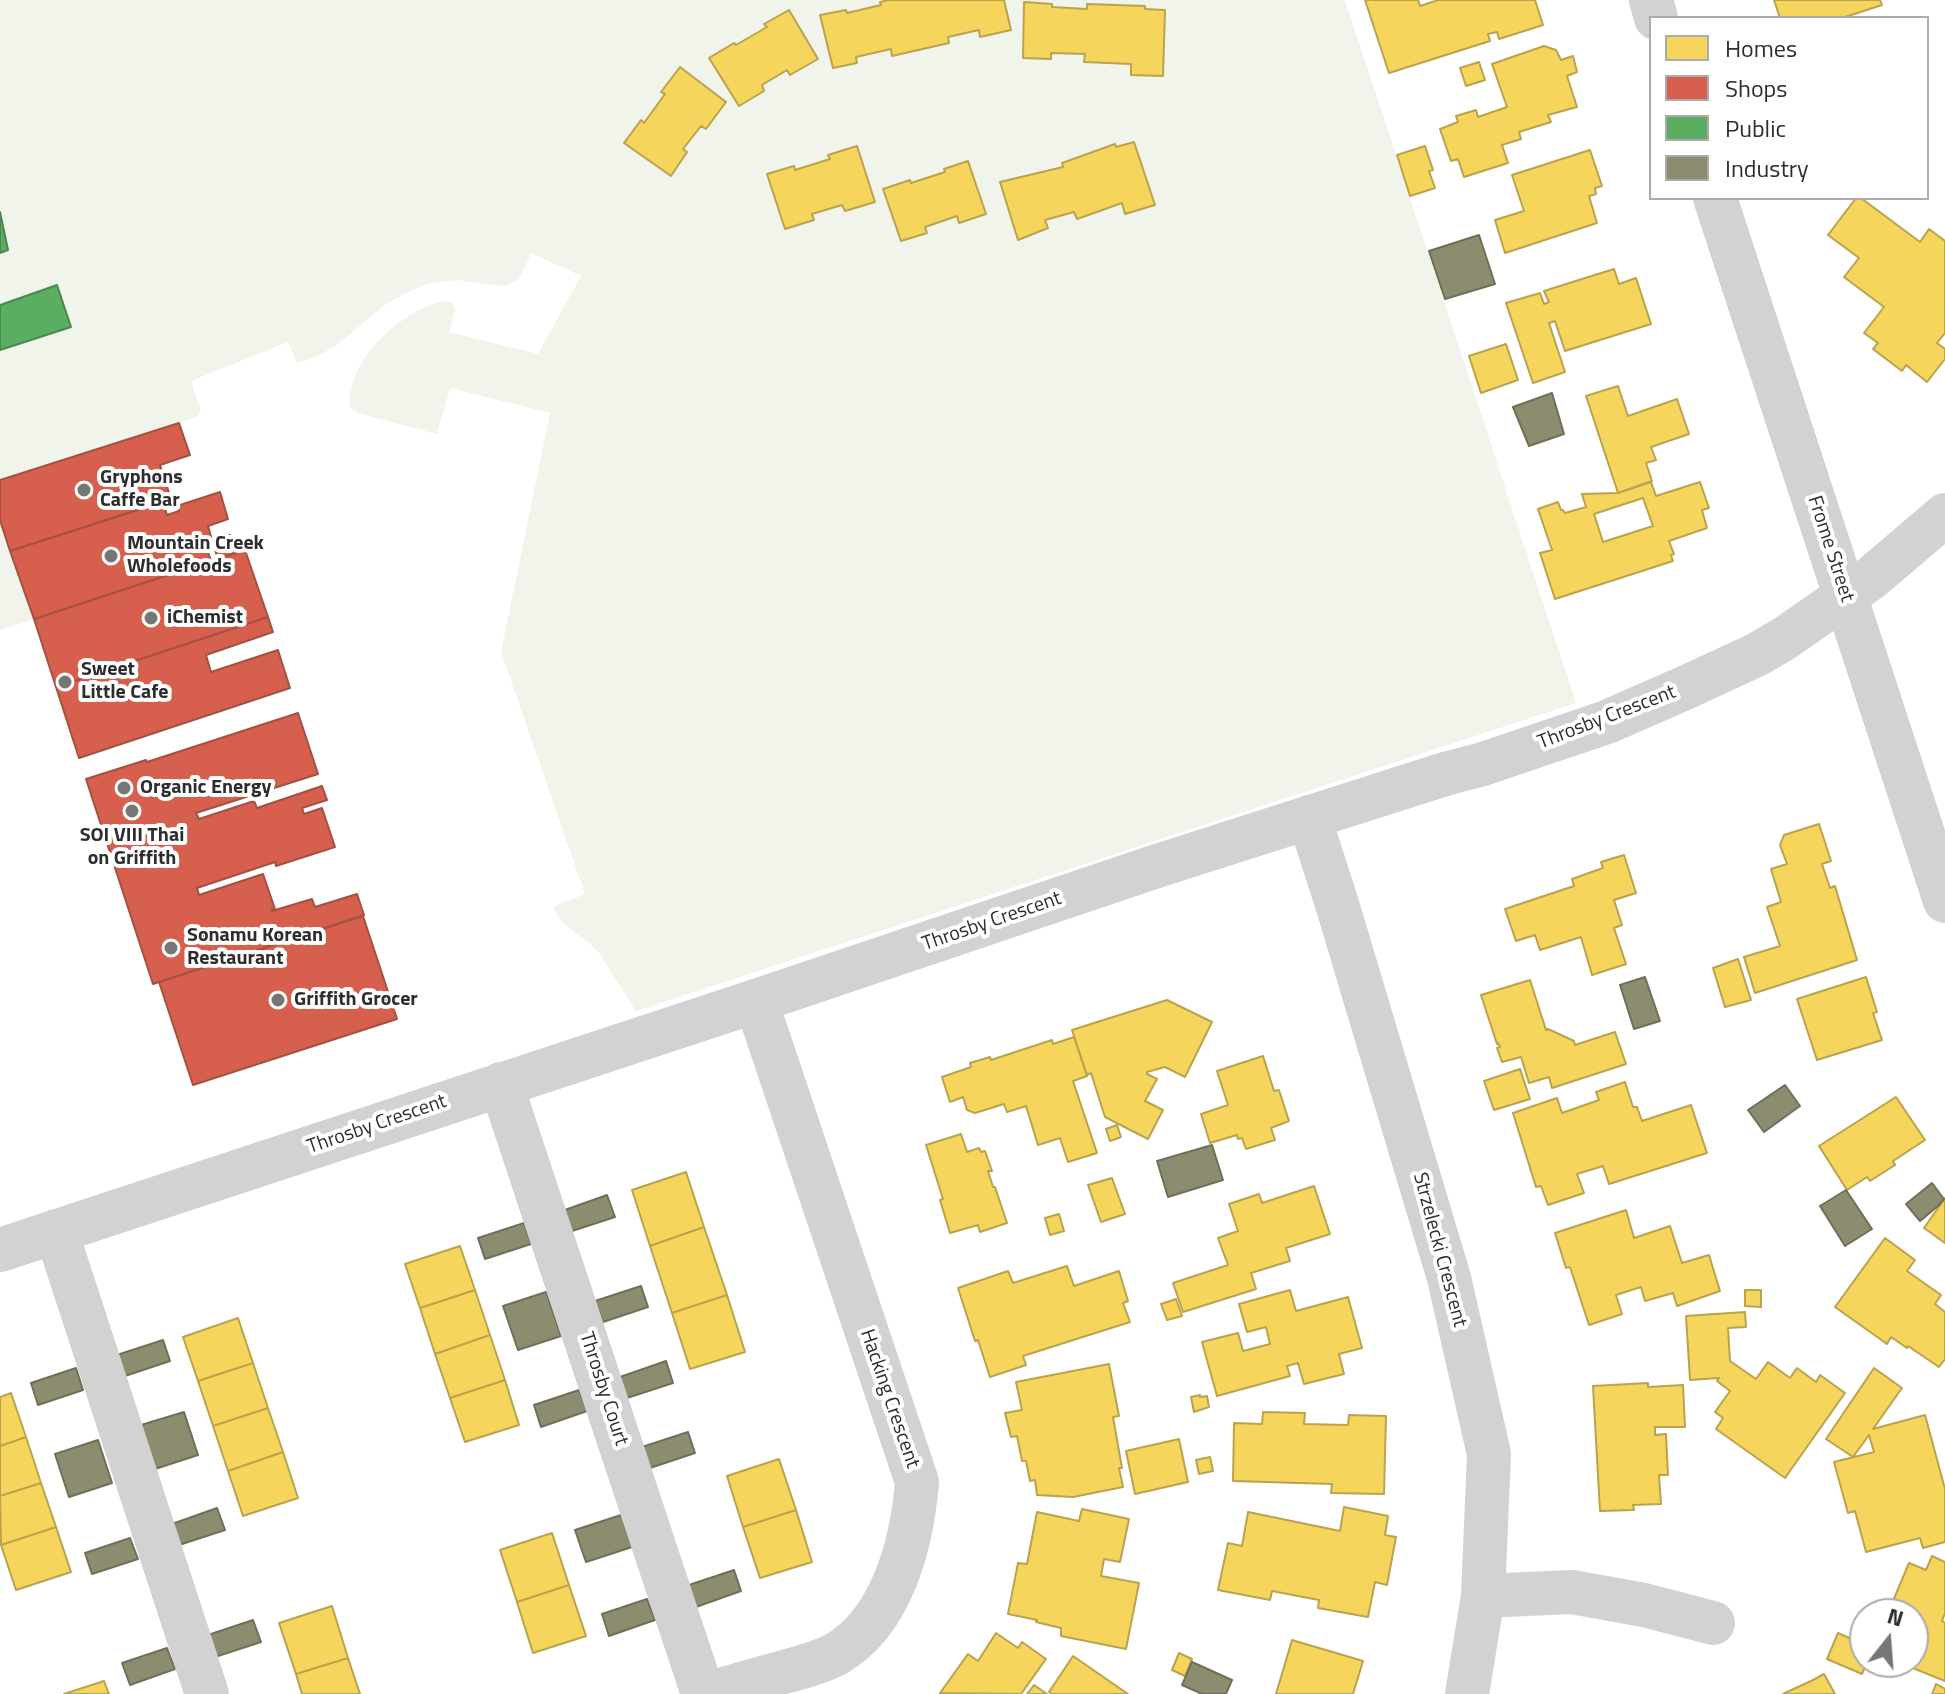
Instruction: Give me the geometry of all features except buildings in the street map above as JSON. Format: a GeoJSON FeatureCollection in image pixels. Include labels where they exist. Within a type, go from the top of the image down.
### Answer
{"type":"FeatureCollection","features":[{"type":"Feature","properties":{"kind":"street","name":"Frome Street"},"geometry":{"type":"LineString","coordinates":[[1716,200],[1945,901]]}},
{"type":"Feature","properties":{"kind":"street","name":"Throsby Crescent"},"geometry":{"type":"LineString","coordinates":[[0,1250],[1309,817],[1607,722],[1758,654],[1785,638],[1894,560],[1945,515]]}},
{"type":"Feature","properties":{"kind":"street","name":"Strzelecki Crescent"},"geometry":{"type":"LineString","coordinates":[[1309,817],[1453,1292],[1489,1454],[1483,1596],[1467,1694]]}},
{"type":"Feature","properties":{"kind":"street","name":"Hacking Crescent"},"geometry":{"type":"LineString","coordinates":[[705,1694],[835,1655],[865,1630],[887,1597],[906,1551],[917,1482],[756,1001]]}},
{"type":"Feature","properties":{"kind":"street","name":"Throsby Court"},"geometry":{"type":"LineString","coordinates":[[501,1084],[705,1694]]}},
{"type":"Feature","properties":{"kind":"street"},"geometry":{"type":"LineString","coordinates":[[56,1231],[207,1694]]}},
{"type":"Feature","properties":{"kind":"street"},"geometry":{"type":"LineString","coordinates":[[1483,1596],[1572,1592],[1644,1605],[1713,1623]]}},
{"type":"Feature","properties":{"kind":"shaded area"},"geometry":{"type":"Polygon","coordinates":[[[0,0],[1345,0],[1576,703],[636,1011],[599,953],[563,922],[553,907],[585,894],[501,652],[550,413],[450,388],[437,434],[358,413],[349,404],[355,376],[369,352],[387,332],[415,312],[435,303],[451,301],[455,309],[449,332],[538,354],[581,276],[531,253],[521,275],[508,285],[457,280],[429,283],[383,306],[336,346],[313,358],[297,363],[288,342],[191,381],[201,410],[196,417],[0,480],[0,0]]]}},
{"type":"Feature","properties":{"kind":"shaded area"},"geometry":{"type":"Polygon","coordinates":[[[0,520],[34,619],[0,630],[0,520]]]}},
{"type":"Feature","properties":{"kind":"place","name":"Gryphons Caffe Bar"},"geometry":{"type":"Point","coordinates":[84,490]}},
{"type":"Feature","properties":{"kind":"place","name":"Mountain Creek Wholefoods"},"geometry":{"type":"Point","coordinates":[111,556]}},
{"type":"Feature","properties":{"kind":"place","name":"iChemist"},"geometry":{"type":"Point","coordinates":[151,618]}},
{"type":"Feature","properties":{"kind":"place","name":"Sweet Little Cafe"},"geometry":{"type":"Point","coordinates":[65,682]}},
{"type":"Feature","properties":{"kind":"place","name":"Organic Energy"},"geometry":{"type":"Point","coordinates":[124,788]}},
{"type":"Feature","properties":{"kind":"place","name":"SOI VIII Thai on Griffith"},"geometry":{"type":"Point","coordinates":[132,811]}},
{"type":"Feature","properties":{"kind":"place","name":"Sonamu Korean Restaurant"},"geometry":{"type":"Point","coordinates":[171,948]}},
{"type":"Feature","properties":{"kind":"place","name":"Griffith Grocer"},"geometry":{"type":"Point","coordinates":[278,1000]}}]}
